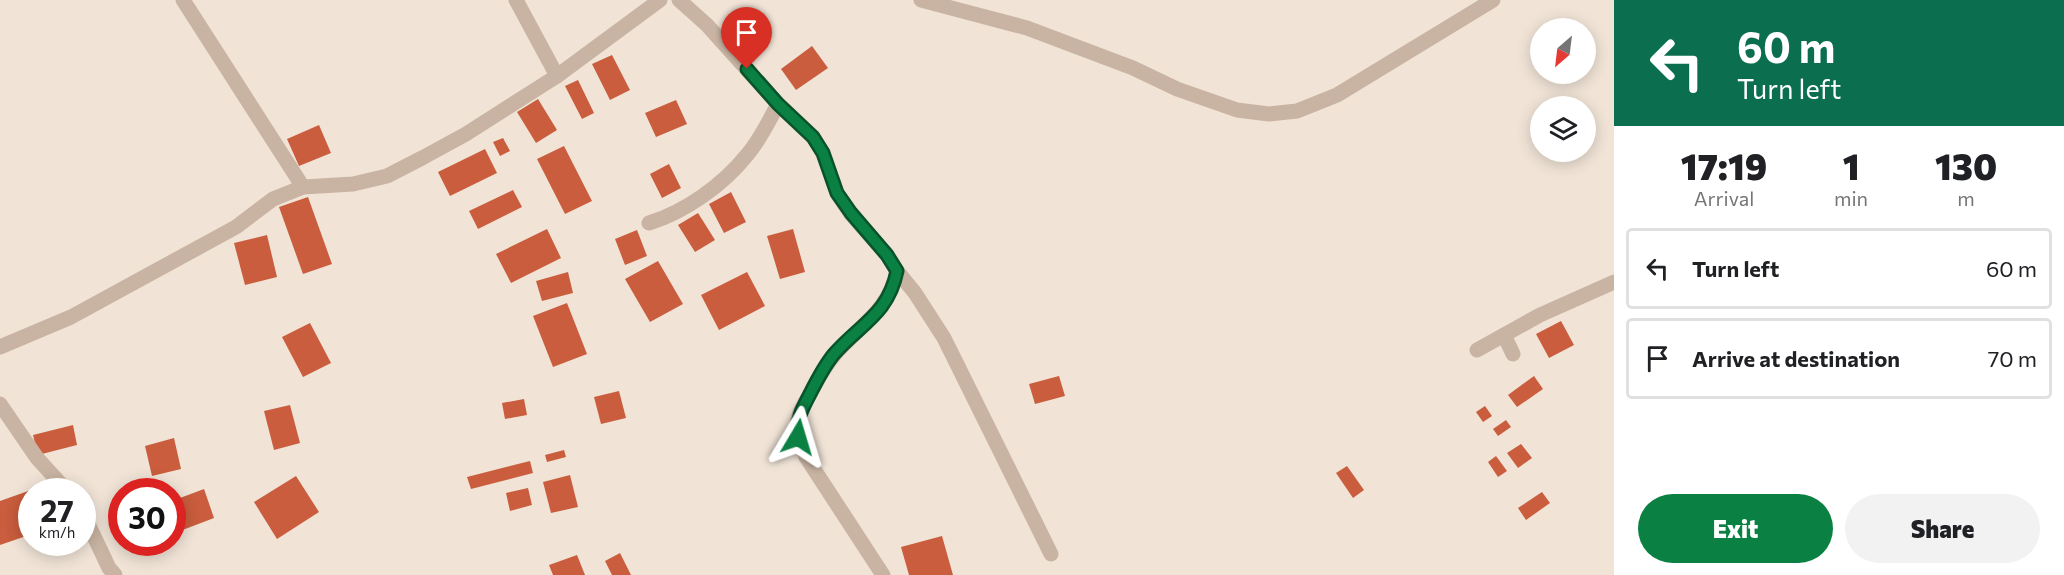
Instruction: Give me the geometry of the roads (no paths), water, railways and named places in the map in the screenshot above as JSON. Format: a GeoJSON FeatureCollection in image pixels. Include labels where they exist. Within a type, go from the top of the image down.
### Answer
{"type":"FeatureCollection","features":[{"type":"Feature","properties":{"kind":"street"},"geometry":{"type":"LineString","coordinates":[[183,0],[303,187]]}},
{"type":"Feature","properties":{"kind":"street"},"geometry":{"type":"LineString","coordinates":[[516,0],[557,76]]}},
{"type":"Feature","properties":{"kind":"street"},"geometry":{"type":"LineString","coordinates":[[0,347],[71,317],[236,227],[273,199],[303,187],[352,184],[387,176],[466,134],[557,76],[660,0]]}},
{"type":"Feature","properties":{"kind":"street"},"geometry":{"type":"LineString","coordinates":[[679,0],[707,25],[778,104],[813,137],[823,153],[837,193],[887,255],[944,338],[1051,554]]}},
{"type":"Feature","properties":{"kind":"street"},"geometry":{"type":"LineString","coordinates":[[921,0],[1027,28],[1133,68],[1207,100],[1237,110],[1269,114],[1297,111],[1337,95],[1493,0]]}},
{"type":"Feature","properties":{"kind":"street"},"geometry":{"type":"LineString","coordinates":[[649,223],[680,210],[718,183],[747,156],[778,104]]}},
{"type":"Feature","properties":{"kind":"street"},"geometry":{"type":"LineString","coordinates":[[883,575],[806,457],[798,437],[797,426],[799,413],[821,372],[834,354],[879,311],[894,287],[897,271]]}},
{"type":"Feature","properties":{"kind":"street"},"geometry":{"type":"LineString","coordinates":[[1477,350],[1540,315],[1614,282]]}},
{"type":"Feature","properties":{"kind":"street"},"geometry":{"type":"LineString","coordinates":[[1504,335],[1513,354]]}},
{"type":"Feature","properties":{"kind":"street"},"geometry":{"type":"LineString","coordinates":[[0,404],[37,458],[55,478]]}},
{"type":"Feature","properties":{"kind":"street"},"geometry":{"type":"LineString","coordinates":[[96,541],[109,568],[115,575]]}}]}
